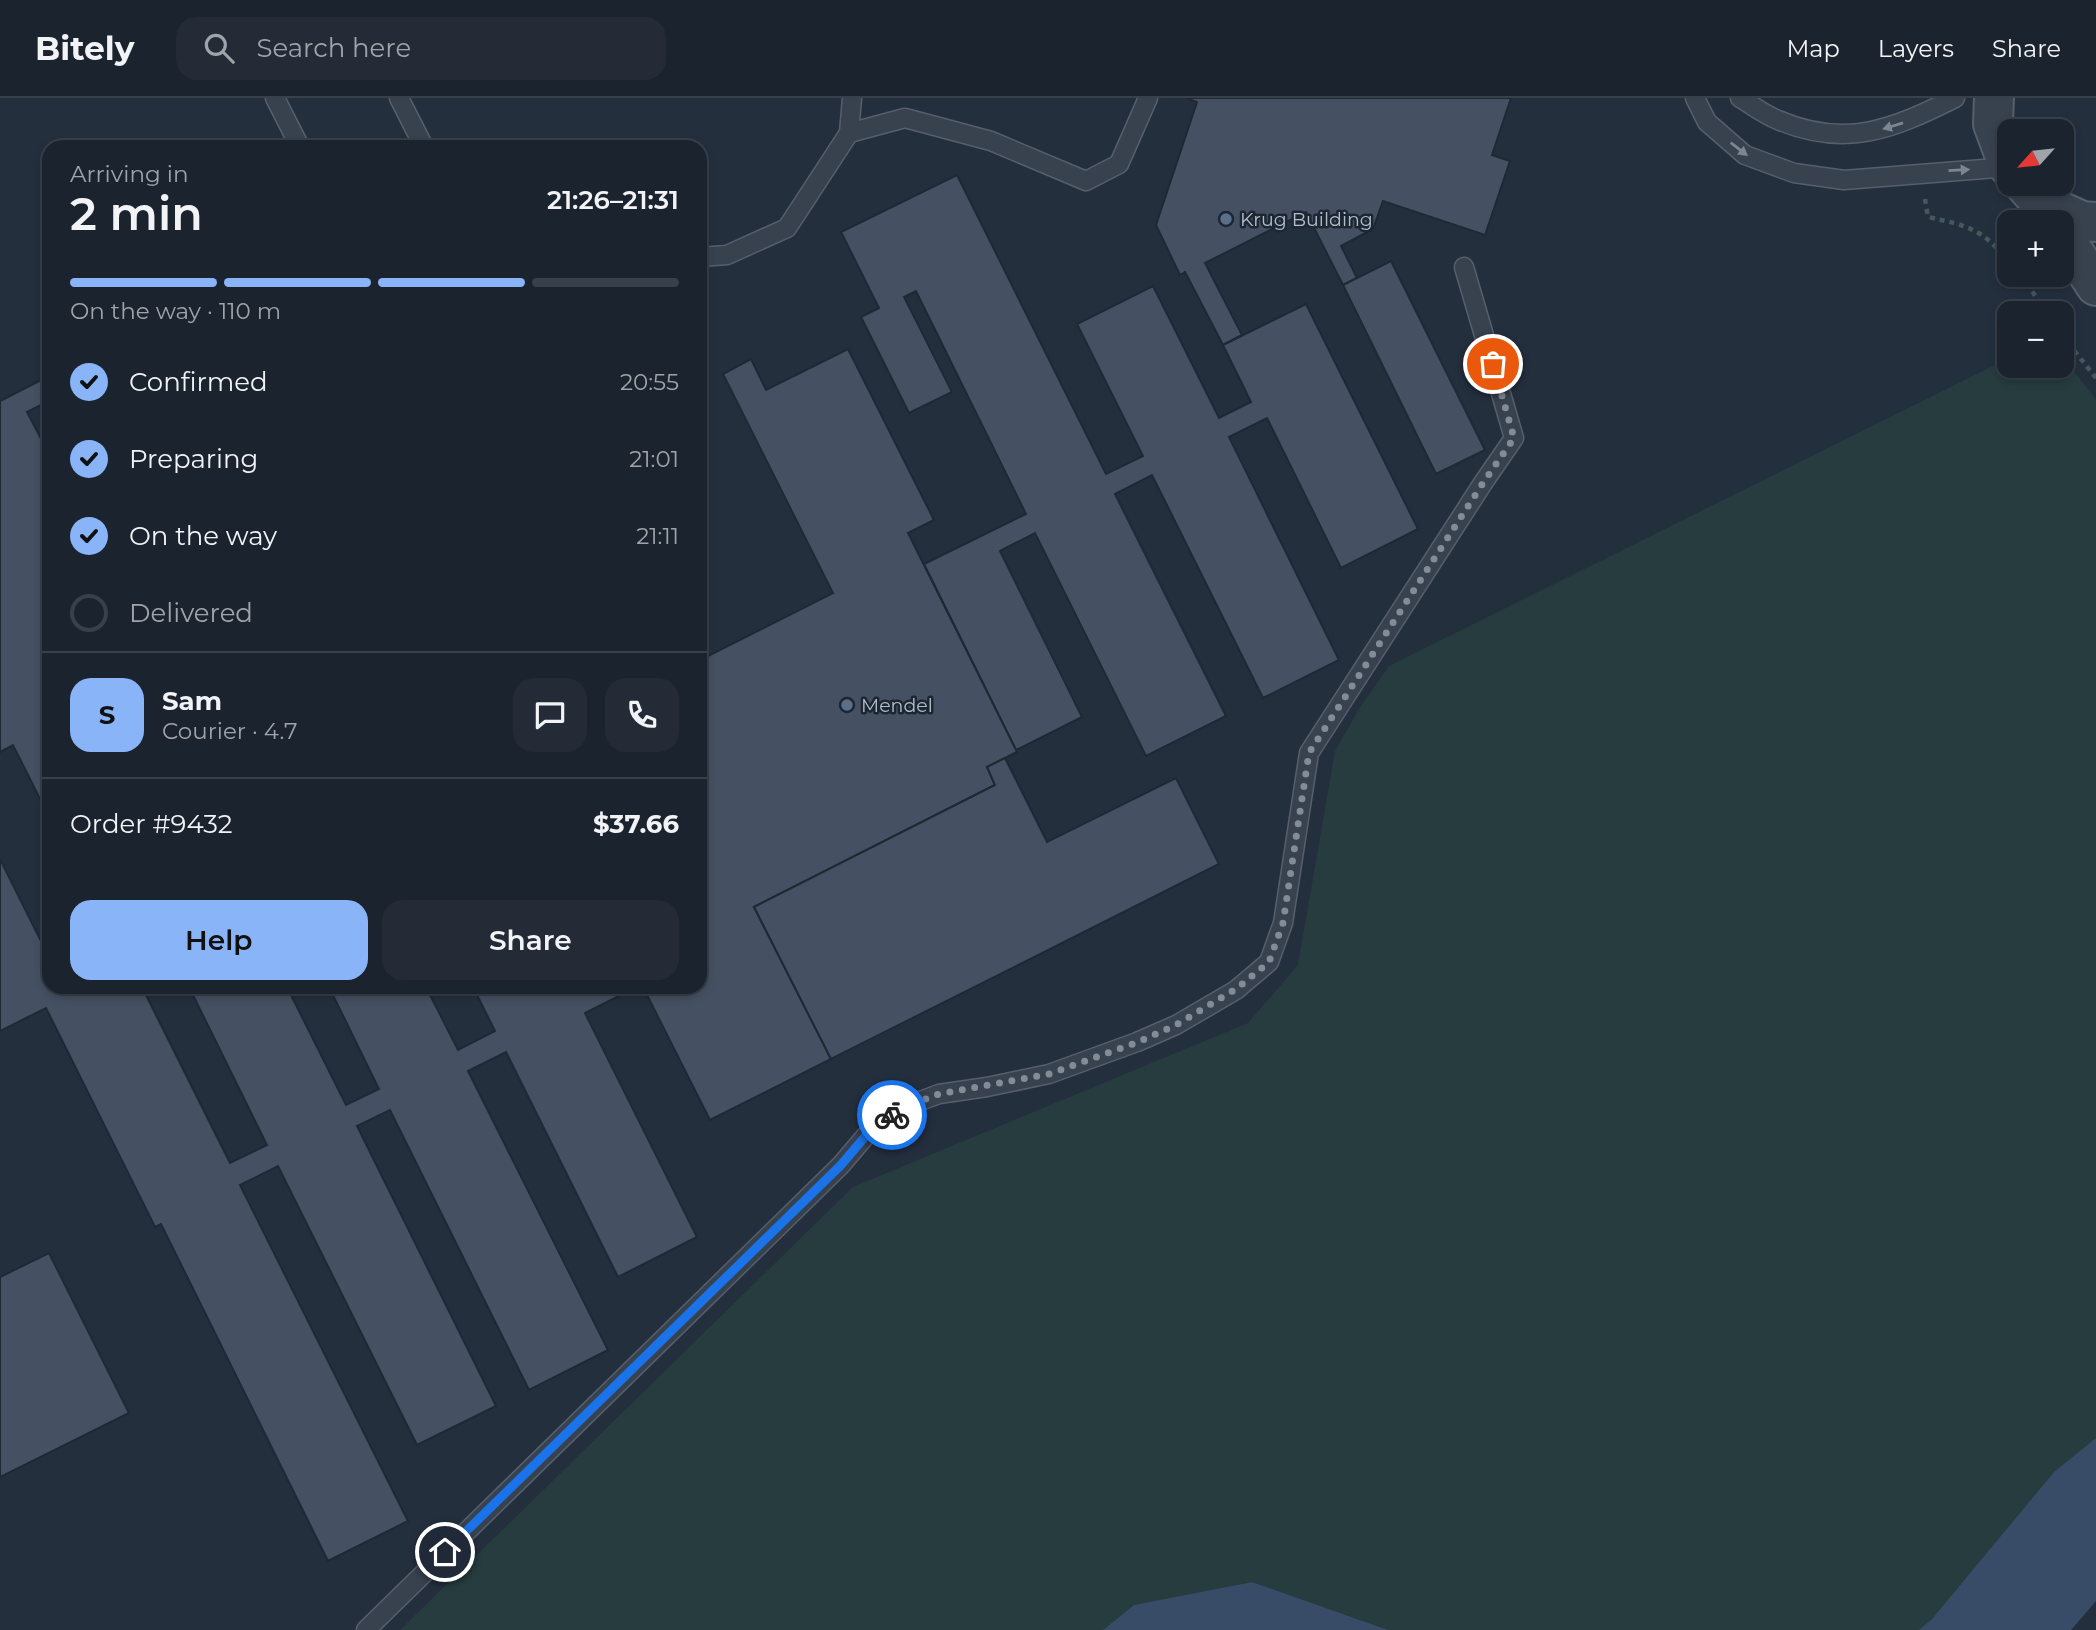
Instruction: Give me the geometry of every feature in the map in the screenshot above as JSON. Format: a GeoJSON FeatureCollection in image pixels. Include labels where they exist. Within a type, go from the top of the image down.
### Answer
{"type":"FeatureCollection","features":[{"type":"Feature","properties":{"kind":"street"},"geometry":{"type":"LineString","coordinates":[[1994,98],[1993,124],[1997,135]]}},
{"type":"Feature","properties":{"kind":"street"},"geometry":{"type":"LineString","coordinates":[[2039,203],[2082,221],[2096,222]]}},
{"type":"Feature","properties":{"kind":"street"},"geometry":{"type":"LineString","coordinates":[[2074,252],[2096,286]]}},
{"type":"Feature","properties":{"kind":"lane"},"geometry":{"type":"LineString","coordinates":[[275,98],[296,140]]}},
{"type":"Feature","properties":{"kind":"lane"},"geometry":{"type":"LineString","coordinates":[[400,98],[421,140]]}},
{"type":"Feature","properties":{"kind":"lane"},"geometry":{"type":"LineString","coordinates":[[707,256],[726,255],[787,228],[849,133],[852,98]]}},
{"type":"Feature","properties":{"kind":"lane"},"geometry":{"type":"LineString","coordinates":[[849,133],[905,118],[991,141],[1086,181],[1119,164],[1148,98]]}},
{"type":"Feature","properties":{"kind":"lane"},"geometry":{"type":"LineString","coordinates":[[1695,98],[1707,122],[1745,155],[1794,173],[1844,180],[1997,168]]}},
{"type":"Feature","properties":{"kind":"lane"},"geometry":{"type":"LineString","coordinates":[[1740,98],[1777,120],[1818,133],[1865,134],[1907,122],[1955,98]]}},
{"type":"Feature","properties":{"kind":"lane"},"geometry":{"type":"LineString","coordinates":[[366,1630],[841,1165],[869,1132],[899,1109],[939,1094],[1049,1074],[1138,1042],[1176,1025],[1236,989],[1269,962],[1283,923],[1309,753],[1514,438],[1464,267]]}},
{"type":"Feature","properties":{"kind":"path"},"geometry":{"type":"LineString","coordinates":[[2074,350],[2096,378]]}},
{"type":"Feature","properties":{"kind":"green space"},"geometry":{"type":"Polygon","coordinates":[[[1997,364],[1997,378],[2074,378],[2074,371],[2096,400],[2096,1438],[2054,1472],[1932,1620],[1919,1630],[1388,1630],[1252,1582],[1134,1605],[1103,1630],[400,1630],[853,1187],[1248,1023],[1298,965],[1335,751],[1359,709],[1389,666],[1997,364]]]}},
{"type":"Feature","properties":{"kind":"water"},"geometry":{"type":"Polygon","coordinates":[[[2096,1438],[2096,1601],[2071,1630],[1919,1630],[1932,1619],[2054,1472],[2096,1438]]]}},
{"type":"Feature","properties":{"kind":"water"},"geometry":{"type":"Polygon","coordinates":[[[1252,1582],[1388,1630],[1103,1630],[1134,1605],[1252,1582]]]}},
{"type":"Feature","properties":{"kind":"building","name":"Krug Building"},"geometry":{"type":"Polygon","coordinates":[[[1186,98],[1511,98],[1492,155],[1510,161],[1485,235],[1383,201],[1373,229],[1341,246],[1357,278],[1343,285],[1306,212],[1205,263],[1242,335],[1223,345],[1185,272],[1180,275],[1156,225],[1197,102],[1186,98]]]}},
{"type":"Feature","properties":{"kind":"building"},"geometry":{"type":"Polygon","coordinates":[[[957,175],[1106,474],[1143,456],[1077,324],[1153,286],[1219,418],[1251,402],[1223,345],[1306,304],[1418,529],[1341,568],[1267,418],[1229,437],[1339,660],[1263,698],[1152,475],[1115,494],[1226,716],[1146,756],[1035,533],[1000,551],[1082,717],[1016,750],[924,564],[1026,514],[916,291],[904,297],[952,392],[909,413],[861,317],[879,308],[841,232],[957,175]]]}},
{"type":"Feature","properties":{"kind":"building"},"geometry":{"type":"Polygon","coordinates":[[[1391,261],[1485,450],[1436,474],[1343,285],[1391,261]]]}},
{"type":"Feature","properties":{"kind":"building","name":"Mendel"},"geometry":{"type":"Polygon","coordinates":[[[848,349],[934,520],[908,533],[1017,752],[987,767],[995,785],[754,907],[831,1059],[710,1120],[647,994],[707,994],[707,656],[833,593],[723,374],[751,359],[766,390],[848,349]]]}},
{"type":"Feature","properties":{"kind":"building"},"geometry":{"type":"Polygon","coordinates":[[[42,380],[42,404],[27,412],[42,441],[42,803],[13,745],[0,752],[0,401],[42,380]]]}},
{"type":"Feature","properties":{"kind":"building"},"geometry":{"type":"Polygon","coordinates":[[[1005,758],[1047,842],[1176,778],[1219,864],[831,1059],[754,907],[995,785],[987,767],[1005,758]]]}},
{"type":"Feature","properties":{"kind":"building"},"geometry":{"type":"Polygon","coordinates":[[[0,859],[40,939],[42,938],[42,994],[146,994],[230,1163],[267,1145],[192,994],[290,994],[346,1105],[379,1089],[332,994],[430,994],[458,1050],[495,1031],[476,994],[623,994],[585,1013],[697,1237],[618,1277],[506,1052],[468,1071],[608,1350],[529,1390],[390,1110],[357,1126],[496,1406],[417,1445],[278,1166],[240,1185],[408,1521],[328,1561],[161,1224],[155,1227],[46,1008],[0,1031],[0,859]]]}},
{"type":"Feature","properties":{"kind":"building"},"geometry":{"type":"Polygon","coordinates":[[[49,1253],[129,1413],[0,1477],[0,1277],[49,1253]]]}},
{"type":"Feature","properties":{"kind":"way so far"},"geometry":{"type":"LineString","coordinates":[[892,1115],[899,1109],[939,1094],[1049,1074],[1138,1042],[1176,1025],[1236,989],[1269,962],[1283,923],[1309,753],[1514,438],[1493,364]]}},
{"type":"Feature","properties":{"kind":"place","name":"Krug Building"},"geometry":{"type":"Point","coordinates":[1226,219]}},
{"type":"Feature","properties":{"kind":"place","name":"Mendel"},"geometry":{"type":"Point","coordinates":[847,705]}},
{"type":"Feature","properties":{"kind":"route"},"geometry":{"type":"LineString","coordinates":[[445,1552],[841,1165],[869,1132],[892,1115]]}}]}
